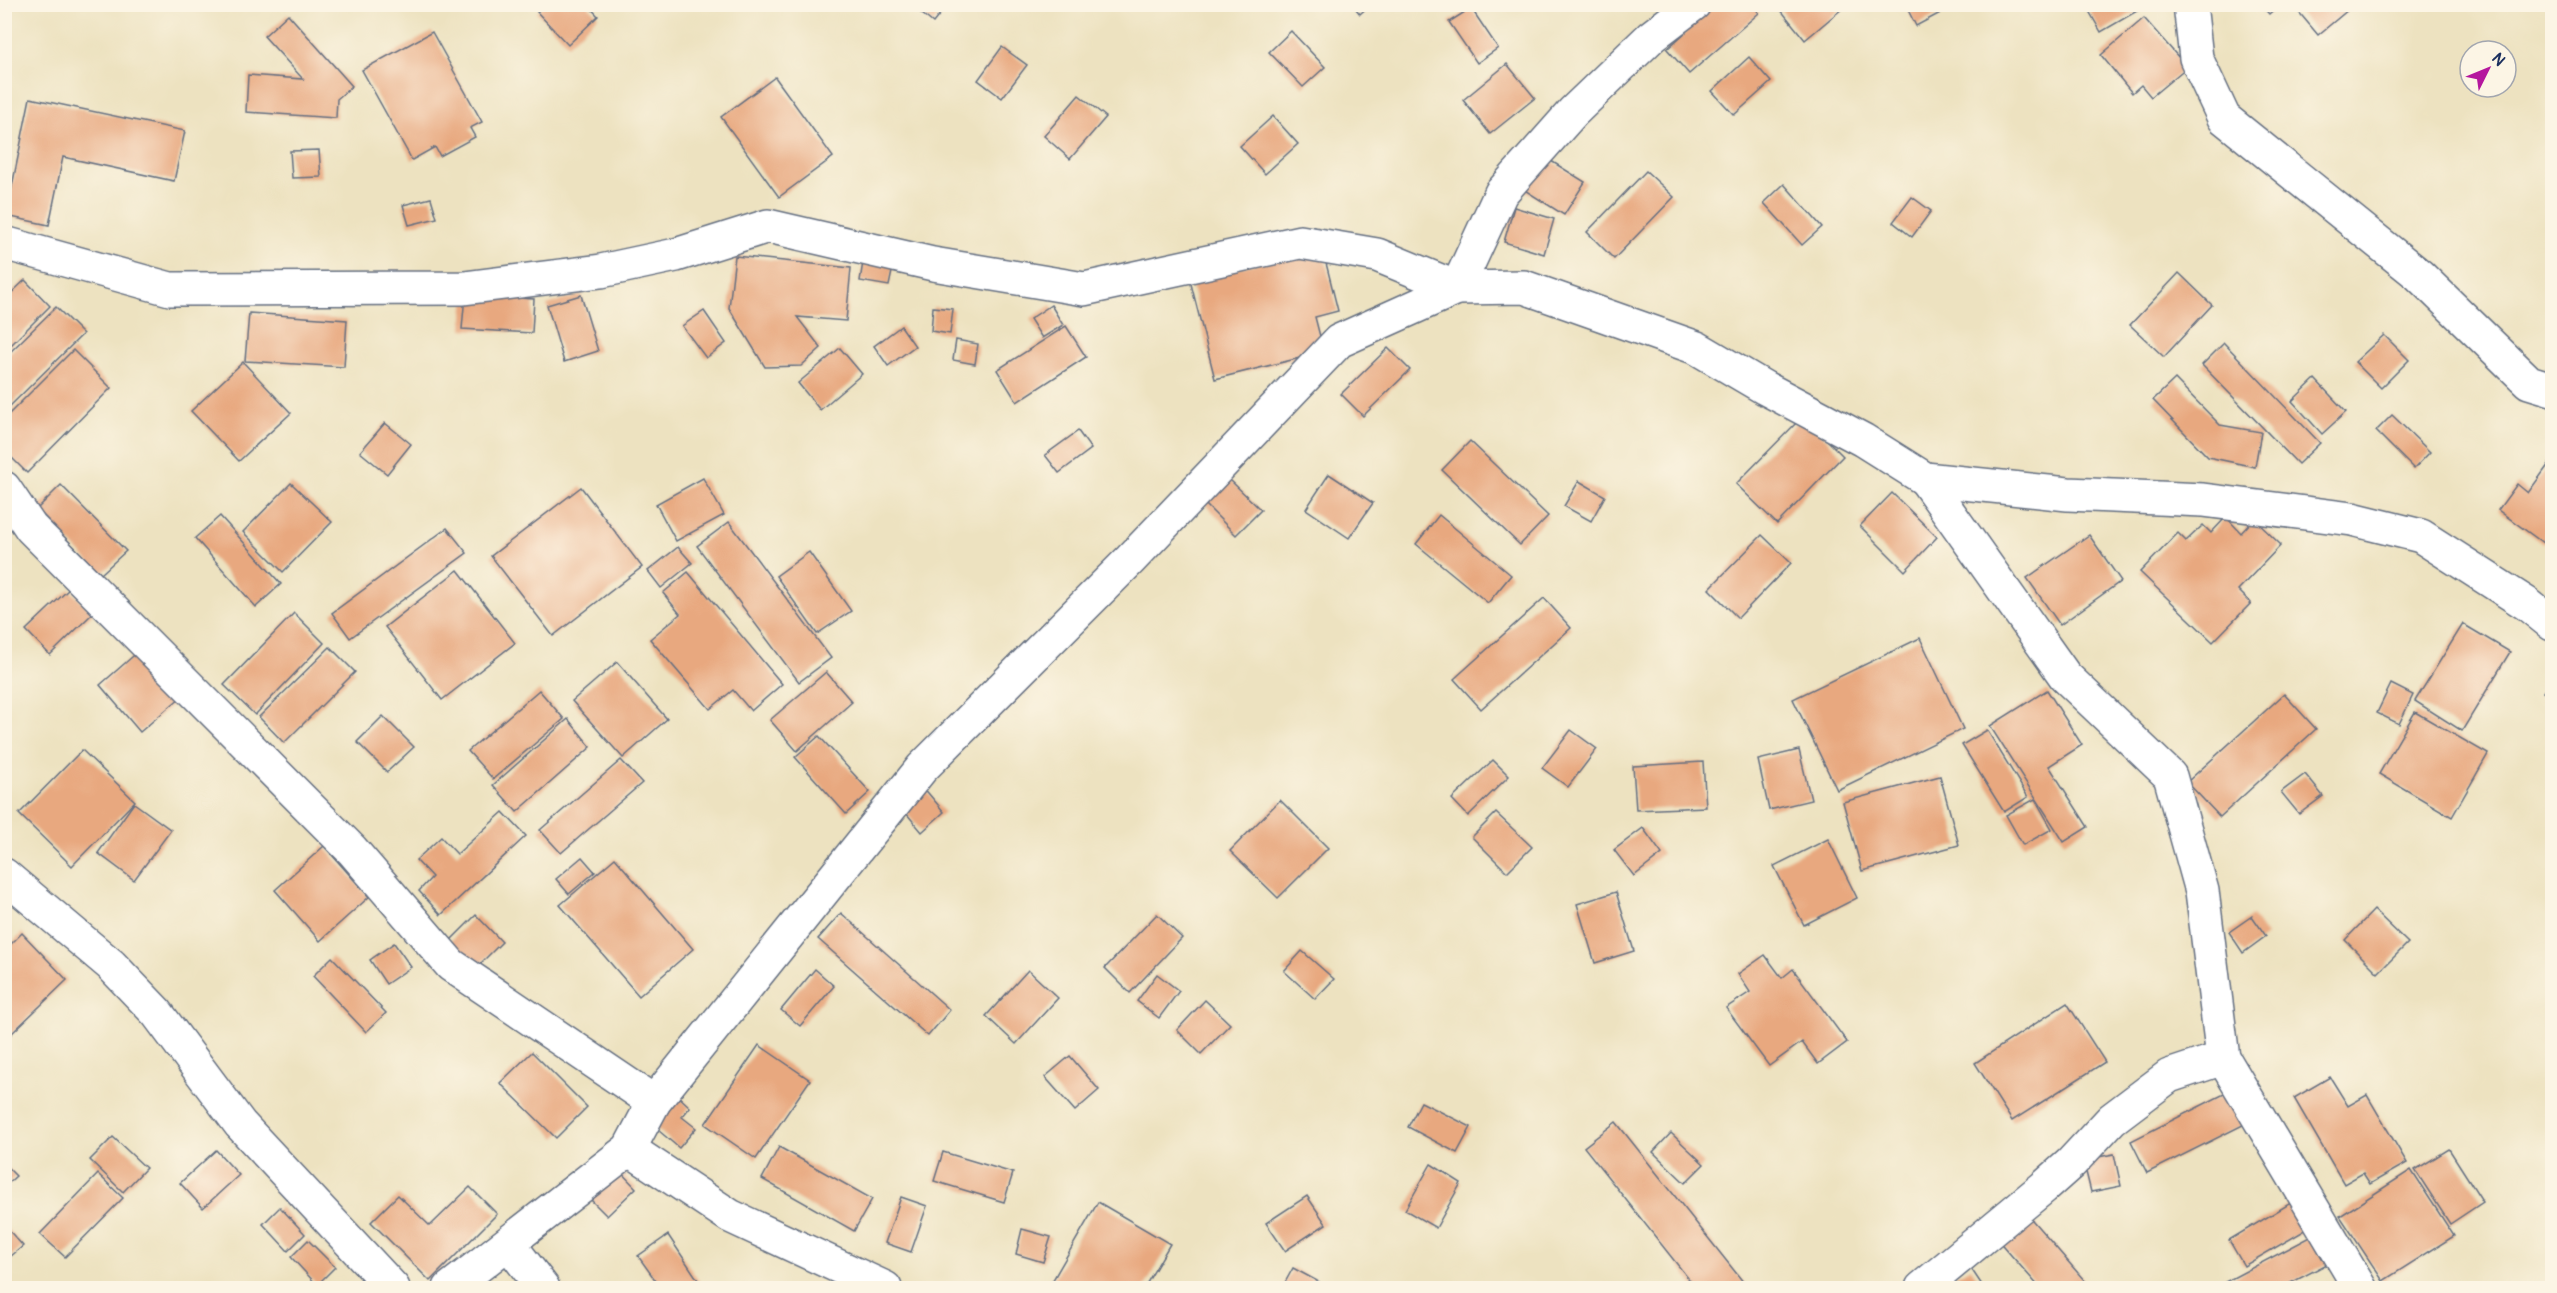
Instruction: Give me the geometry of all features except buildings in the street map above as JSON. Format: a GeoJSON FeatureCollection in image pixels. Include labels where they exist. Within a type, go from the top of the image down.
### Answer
{"type":"FeatureCollection","features":[{"type":"Feature","properties":{"kind":"street"},"geometry":{"type":"LineString","coordinates":[[450,1288],[629,1149],[654,1101],[922,768],[1130,560],[1339,341],[1457,288],[1501,193],[1589,97],[1652,36],[1694,4]]}},
{"type":"Feature","properties":{"kind":"street"},"geometry":{"type":"LineString","coordinates":[[2190,4],[2196,58],[2224,118],[2419,275],[2529,382],[2553,390]]}},
{"type":"Feature","properties":{"kind":"street"},"geometry":{"type":"LineString","coordinates":[[4,243],[170,289],[464,288],[601,271],[676,255],[768,226],[933,264],[1084,289],[1300,242],[1377,255],[1457,288],[1524,287],[1697,348],[1765,388],[1863,440],[1925,479],[2065,676],[2170,776],[2202,891],[2223,1058],[2360,1288]]}},
{"type":"Feature","properties":{"kind":"street"},"geometry":{"type":"LineString","coordinates":[[1925,479],[2068,494],[2203,500],[2352,519],[2421,536],[2527,604],[2553,624]]}},
{"type":"Feature","properties":{"kind":"street"},"geometry":{"type":"LineString","coordinates":[[4,488],[31,528],[352,850],[451,965],[654,1101]]}},
{"type":"Feature","properties":{"kind":"street"},"geometry":{"type":"LineString","coordinates":[[4,875],[111,964],[157,1013],[240,1124],[393,1288]]}},
{"type":"Feature","properties":{"kind":"street"},"geometry":{"type":"LineString","coordinates":[[1922,1288],[2050,1181],[2112,1119],[2169,1076],[2223,1058]]}},
{"type":"Feature","properties":{"kind":"street"},"geometry":{"type":"LineString","coordinates":[[629,1149],[730,1216],[885,1288]]}},
{"type":"Feature","properties":{"kind":"street"},"geometry":{"type":"LineString","coordinates":[[509,1244],[543,1288]]}}]}
